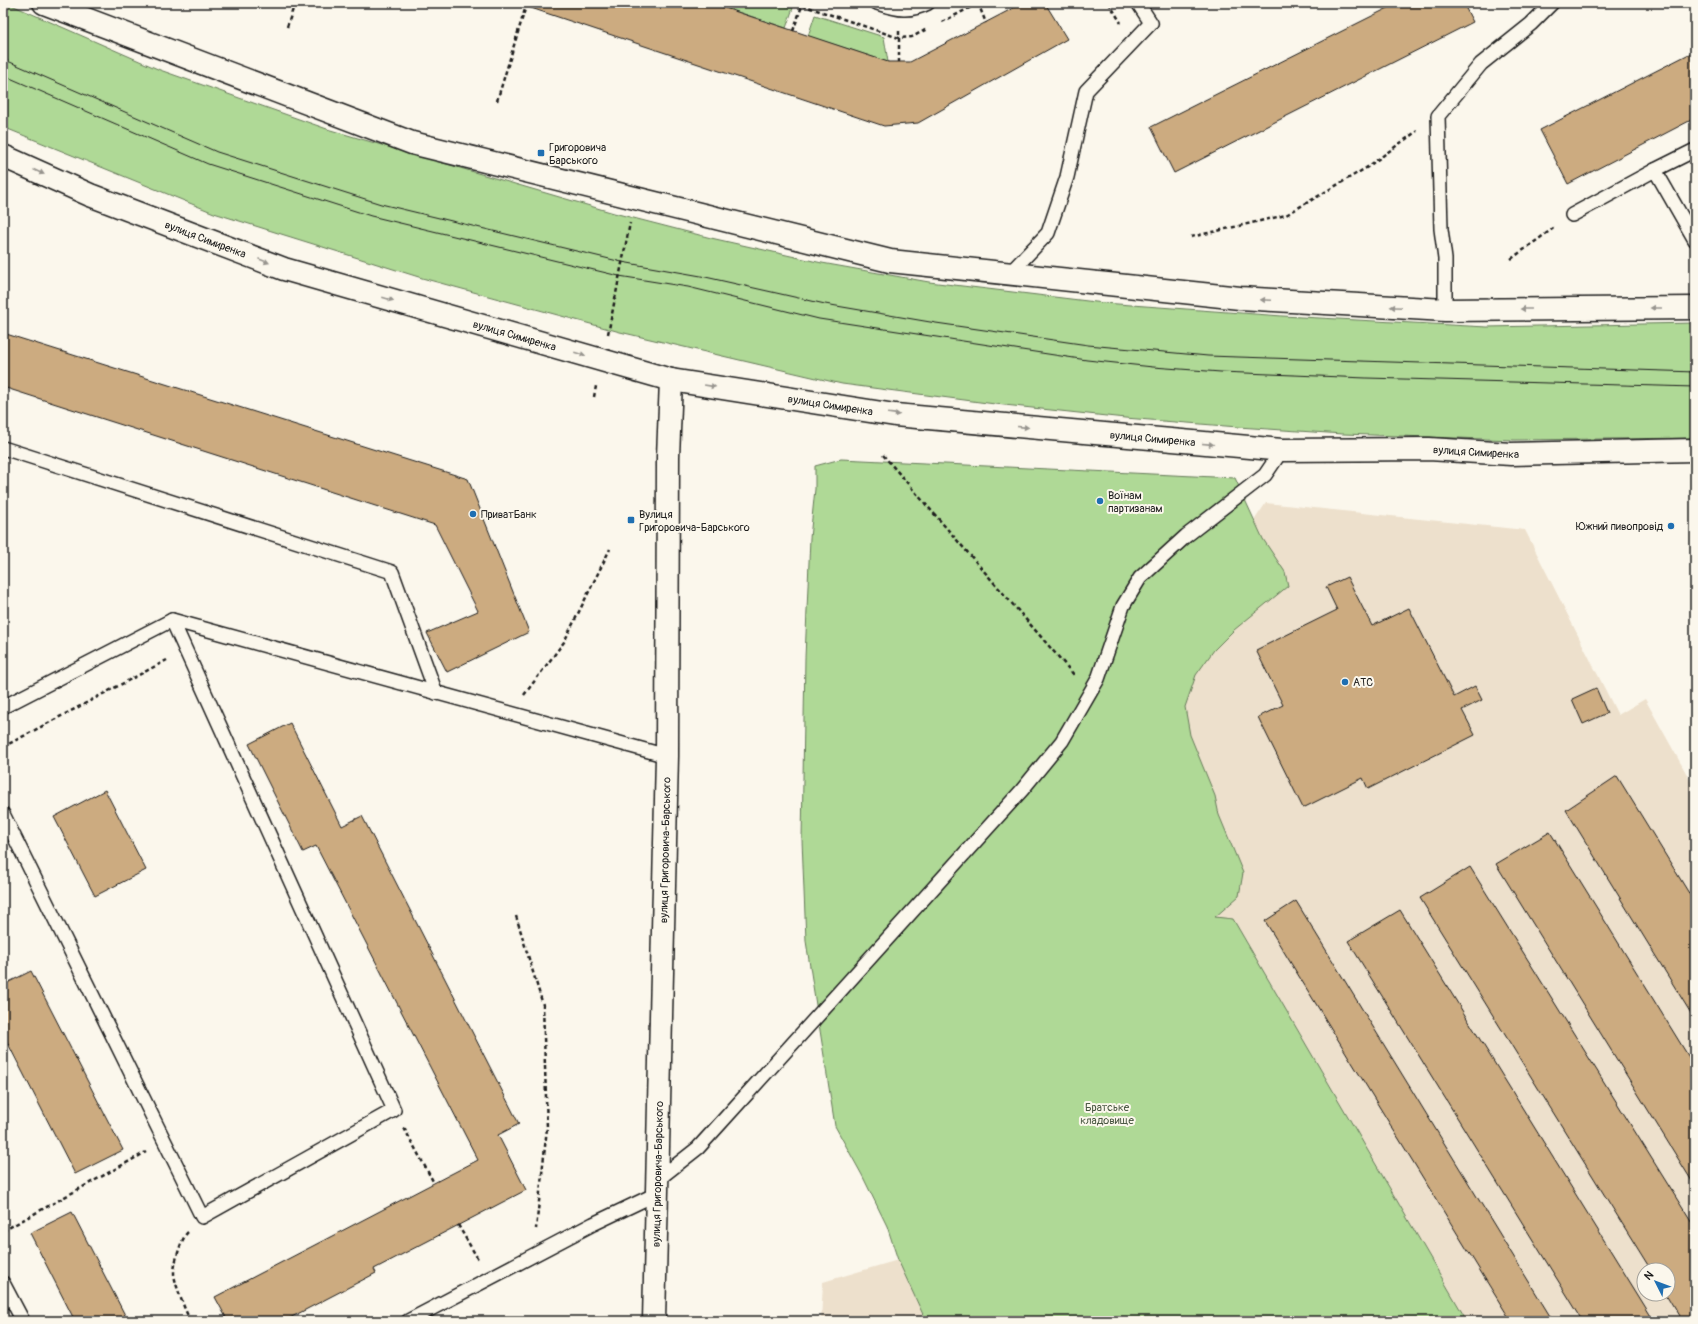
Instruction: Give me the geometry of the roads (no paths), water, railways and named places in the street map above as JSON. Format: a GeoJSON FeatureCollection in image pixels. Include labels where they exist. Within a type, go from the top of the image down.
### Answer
{"type":"FeatureCollection","features":[{"type":"Feature","properties":{"kind":"street"},"geometry":{"type":"LineString","coordinates":[[44,3],[412,143],[890,260],[1240,298],[1445,310],[1695,308]]}},
{"type":"Feature","properties":{"kind":"street","name":"вулиця Симиренка"},"geometry":{"type":"LineString","coordinates":[[3,156],[90,195],[284,269],[671,380],[895,415],[1282,450],[1429,449],[1511,454],[1695,450]]}},
{"type":"Feature","properties":{"kind":"street","name":"вулиця Григоровича-Барського"},"geometry":{"type":"LineString","coordinates":[[654,1321],[667,756],[668,457],[671,380]]}},
{"type":"Feature","properties":{"kind":"lane"},"geometry":{"type":"LineString","coordinates":[[877,3],[899,10],[918,8],[928,3]]}},
{"type":"Feature","properties":{"kind":"lane"},"geometry":{"type":"LineString","coordinates":[[1010,274],[1048,233],[1067,177],[1086,91],[1151,23],[1138,3]]}},
{"type":"Feature","properties":{"kind":"lane"},"geometry":{"type":"LineString","coordinates":[[1445,310],[1445,260],[1441,229],[1438,116],[1481,64],[1531,24],[1552,3]]}},
{"type":"Feature","properties":{"kind":"lane"},"geometry":{"type":"LineString","coordinates":[[1572,215],[1695,150]]}},
{"type":"Feature","properties":{"kind":"lane"},"geometry":{"type":"LineString","coordinates":[[1655,170],[1695,240]]}},
{"type":"Feature","properties":{"kind":"lane"},"geometry":{"type":"LineString","coordinates":[[3,448],[392,572],[436,693]]}},
{"type":"Feature","properties":{"kind":"lane"},"geometry":{"type":"LineString","coordinates":[[408,1321],[533,1256],[656,1187],[698,1148],[1022,790],[1062,742],[1098,679],[1122,606],[1140,578],[1186,536],[1264,475],[1282,450]]}},
{"type":"Feature","properties":{"kind":"lane"},"geometry":{"type":"LineString","coordinates":[[3,707],[172,620],[667,756]]}},
{"type":"Feature","properties":{"kind":"lane"},"geometry":{"type":"LineString","coordinates":[[3,814],[202,1217],[394,1110],[172,620]]}},
{"type":"Feature","properties":{"kind":"lane"},"geometry":{"type":"LineString","coordinates":[[3,1283],[23,1321]]}},
{"type":"Feature","properties":{"kind":"tram line"},"geometry":{"type":"LineString","coordinates":[[3,59],[217,152],[381,204],[622,262],[701,276],[825,304],[936,323],[1088,345],[1208,356],[1695,372]]}},
{"type":"Feature","properties":{"kind":"tram line"},"geometry":{"type":"LineString","coordinates":[[3,75],[208,164],[371,216],[619,276],[688,287],[819,319],[1087,360],[1153,367],[1221,372],[1366,378],[1695,387]]}},
{"type":"Feature","properties":{"kind":"place","name":"Григоровича Барського"},"geometry":{"type":"Point","coordinates":[541,153]}},
{"type":"Feature","properties":{"kind":"place","name":"Воїнам партизанам"},"geometry":{"type":"Point","coordinates":[1100,501]}},
{"type":"Feature","properties":{"kind":"place","name":"ПриватБанк"},"geometry":{"type":"Point","coordinates":[473,514]}},
{"type":"Feature","properties":{"kind":"place","name":"Вулиця Григоровича-Барського"},"geometry":{"type":"Point","coordinates":[631,520]}},
{"type":"Feature","properties":{"kind":"place","name":"Южний пивопровід"},"geometry":{"type":"Point","coordinates":[1671,526]}},
{"type":"Feature","properties":{"kind":"place","name":"АТС"},"geometry":{"type":"Point","coordinates":[1345,682]}},
{"type":"Feature","properties":{"kind":"park label","name":"Братське кладовище"},"geometry":{"type":"Point","coordinates":[1107,1113]}}]}
